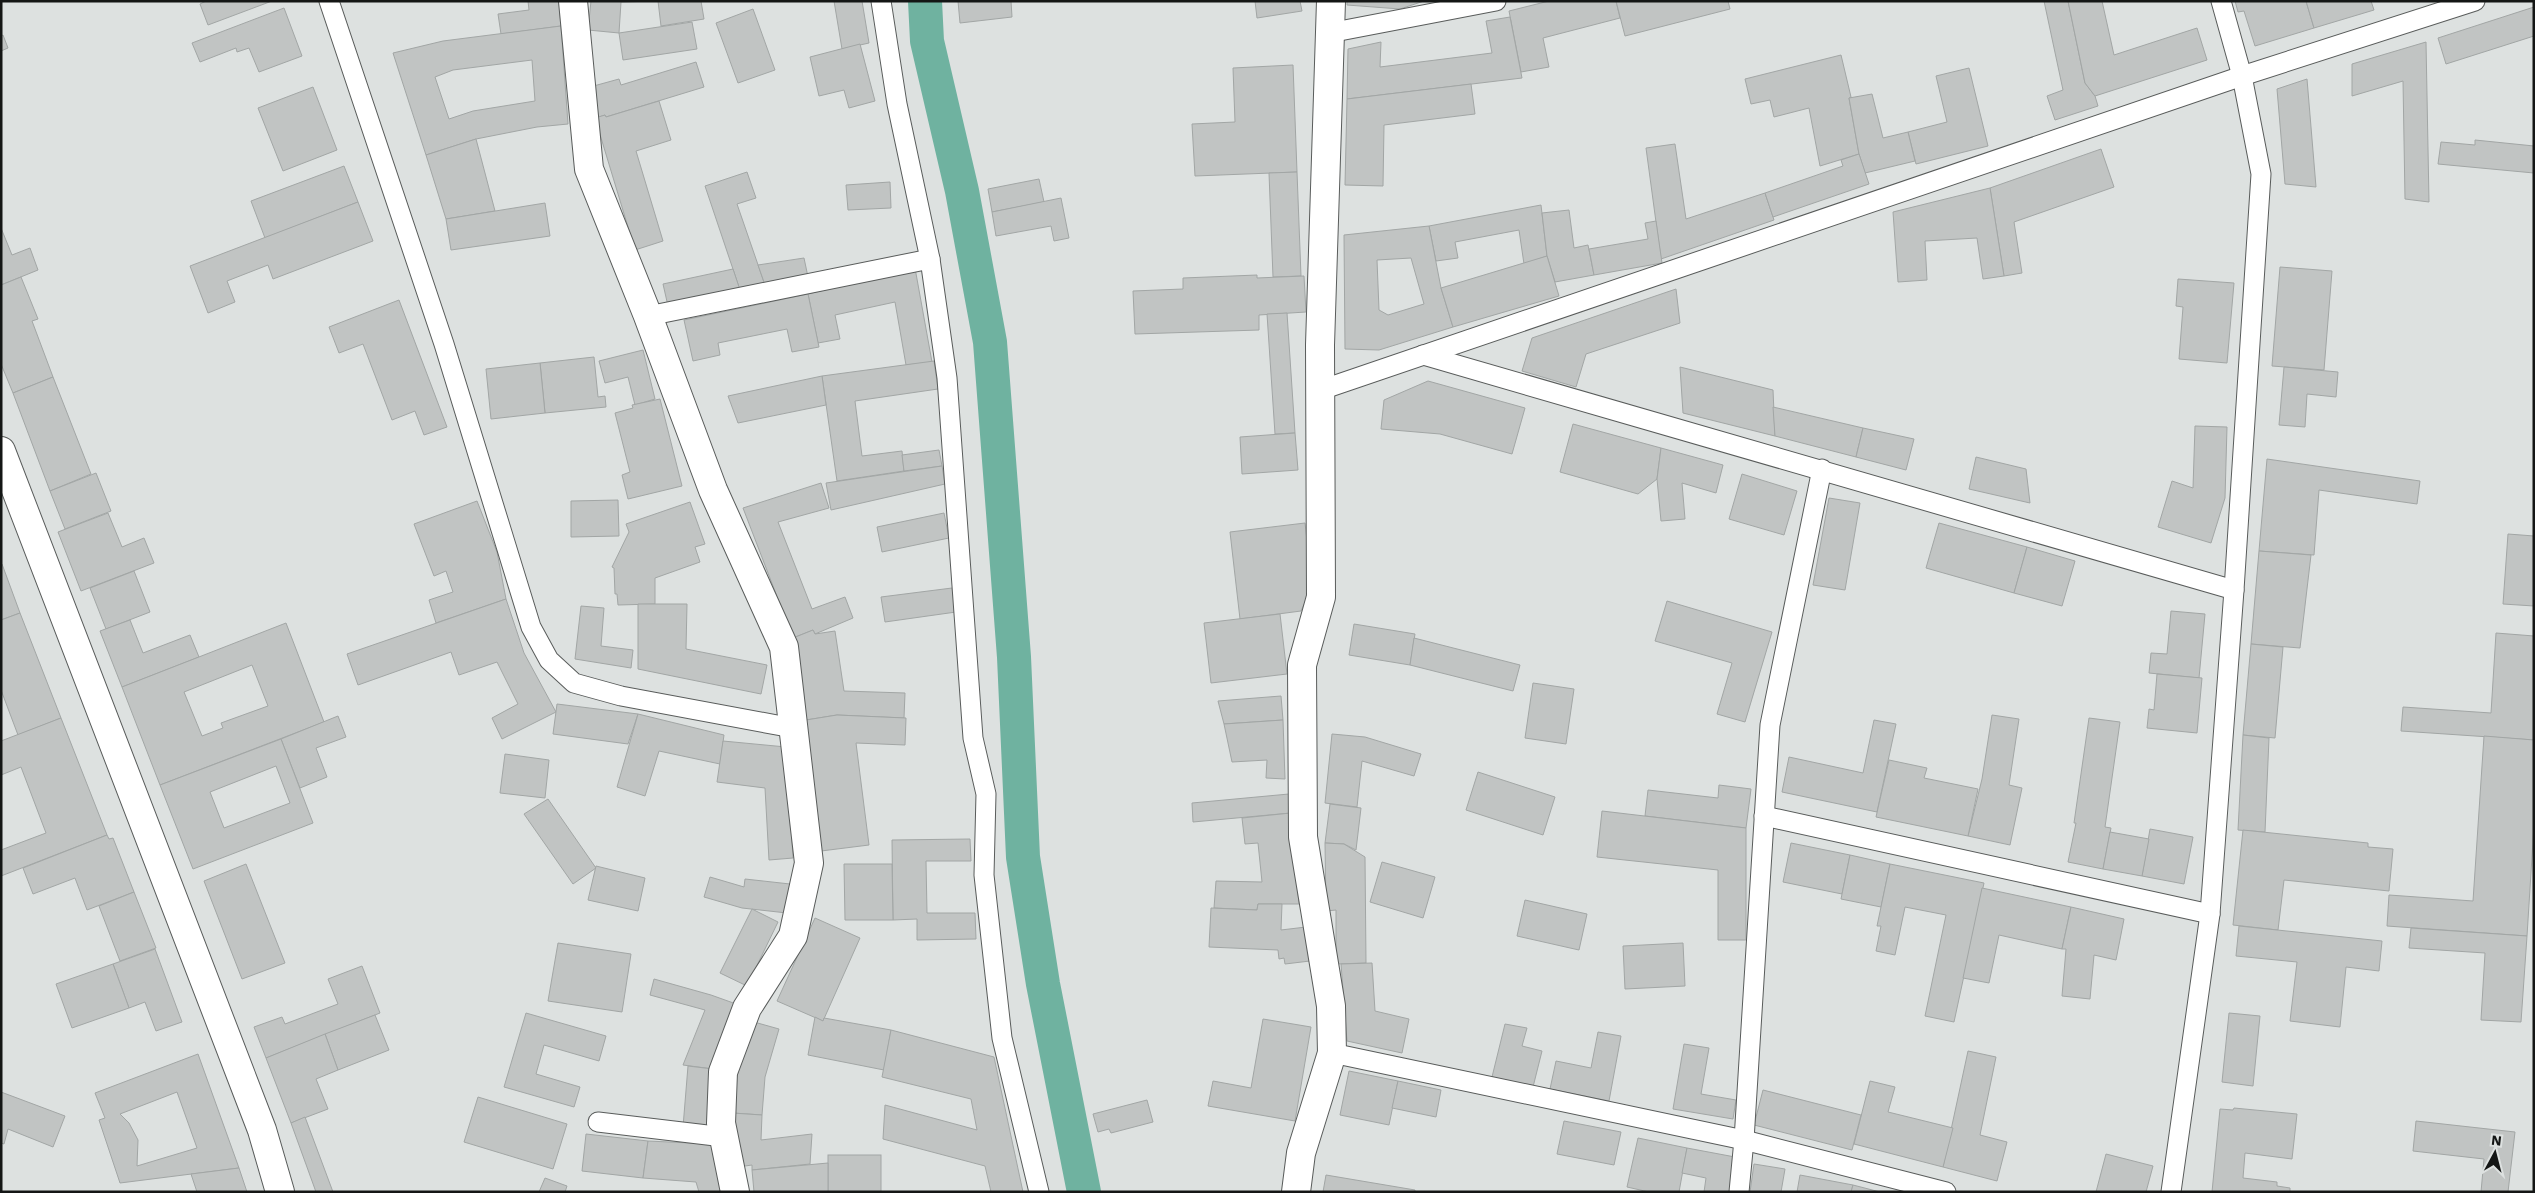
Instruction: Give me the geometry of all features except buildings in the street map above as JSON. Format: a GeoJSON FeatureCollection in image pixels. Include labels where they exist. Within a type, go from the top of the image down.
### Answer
{"type":"FeatureCollection","features":[{"type":"Feature","properties":{"kind":"street"},"geometry":{"type":"LineString","coordinates":[[573,1],[589,168],[648,316],[713,490],[784,647],[810,863],[793,936],[747,1008],[723,1072],[721,1123],[735,1192]]}},
{"type":"Feature","properties":{"kind":"street"},"geometry":{"type":"LineString","coordinates":[[1296,1192],[1301,1153],[1332,1053],[1331,1006],[1303,837],[1302,664],[1321,597],[1321,390],[1331,1]]}},
{"type":"Feature","properties":{"kind":"street"},"geometry":{"type":"LineString","coordinates":[[1,451],[262,1130],[280,1192]]}},
{"type":"Feature","properties":{"kind":"lane"},"geometry":{"type":"LineString","coordinates":[[329,1],[444,344],[531,627],[549,660],[574,683],[621,696],[793,728]]}},
{"type":"Feature","properties":{"kind":"lane"},"geometry":{"type":"LineString","coordinates":[[881,1],[897,104],[930,259],[947,378],[973,738],[986,794],[984,875],[1002,1038],[1039,1192]]}},
{"type":"Feature","properties":{"kind":"lane"},"geometry":{"type":"LineString","coordinates":[[1329,33],[1496,1]]}},
{"type":"Feature","properties":{"kind":"lane"},"geometry":{"type":"LineString","coordinates":[[2171,1192],[2210,914],[2234,590],[2261,174],[2242,76],[2221,1]]}},
{"type":"Feature","properties":{"kind":"lane"},"geometry":{"type":"LineString","coordinates":[[1321,390],[2242,76],[2475,1]]}},
{"type":"Feature","properties":{"kind":"lane"},"geometry":{"type":"LineString","coordinates":[[648,316],[930,259]]}},
{"type":"Feature","properties":{"kind":"lane"},"geometry":{"type":"LineString","coordinates":[[1423,355],[1822,469],[2234,590]]}},
{"type":"Feature","properties":{"kind":"lane"},"geometry":{"type":"LineString","coordinates":[[1739,1192],[1744,1140],[1770,725],[1822,469]]}},
{"type":"Feature","properties":{"kind":"lane"},"geometry":{"type":"LineString","coordinates":[[1764,816],[2210,914]]}},
{"type":"Feature","properties":{"kind":"lane"},"geometry":{"type":"LineString","coordinates":[[1332,1053],[1744,1140],[1946,1192]]}},
{"type":"Feature","properties":{"kind":"lane"},"geometry":{"type":"LineString","coordinates":[[598,1122],[724,1137]]}},
{"type":"Feature","properties":{"kind":"waterway"},"geometry":{"type":"LineString","coordinates":[[925,1],[927,41],[962,191],[990,342],[1014,657],[1023,857],[1043,984],[1084,1192]]}}]}
